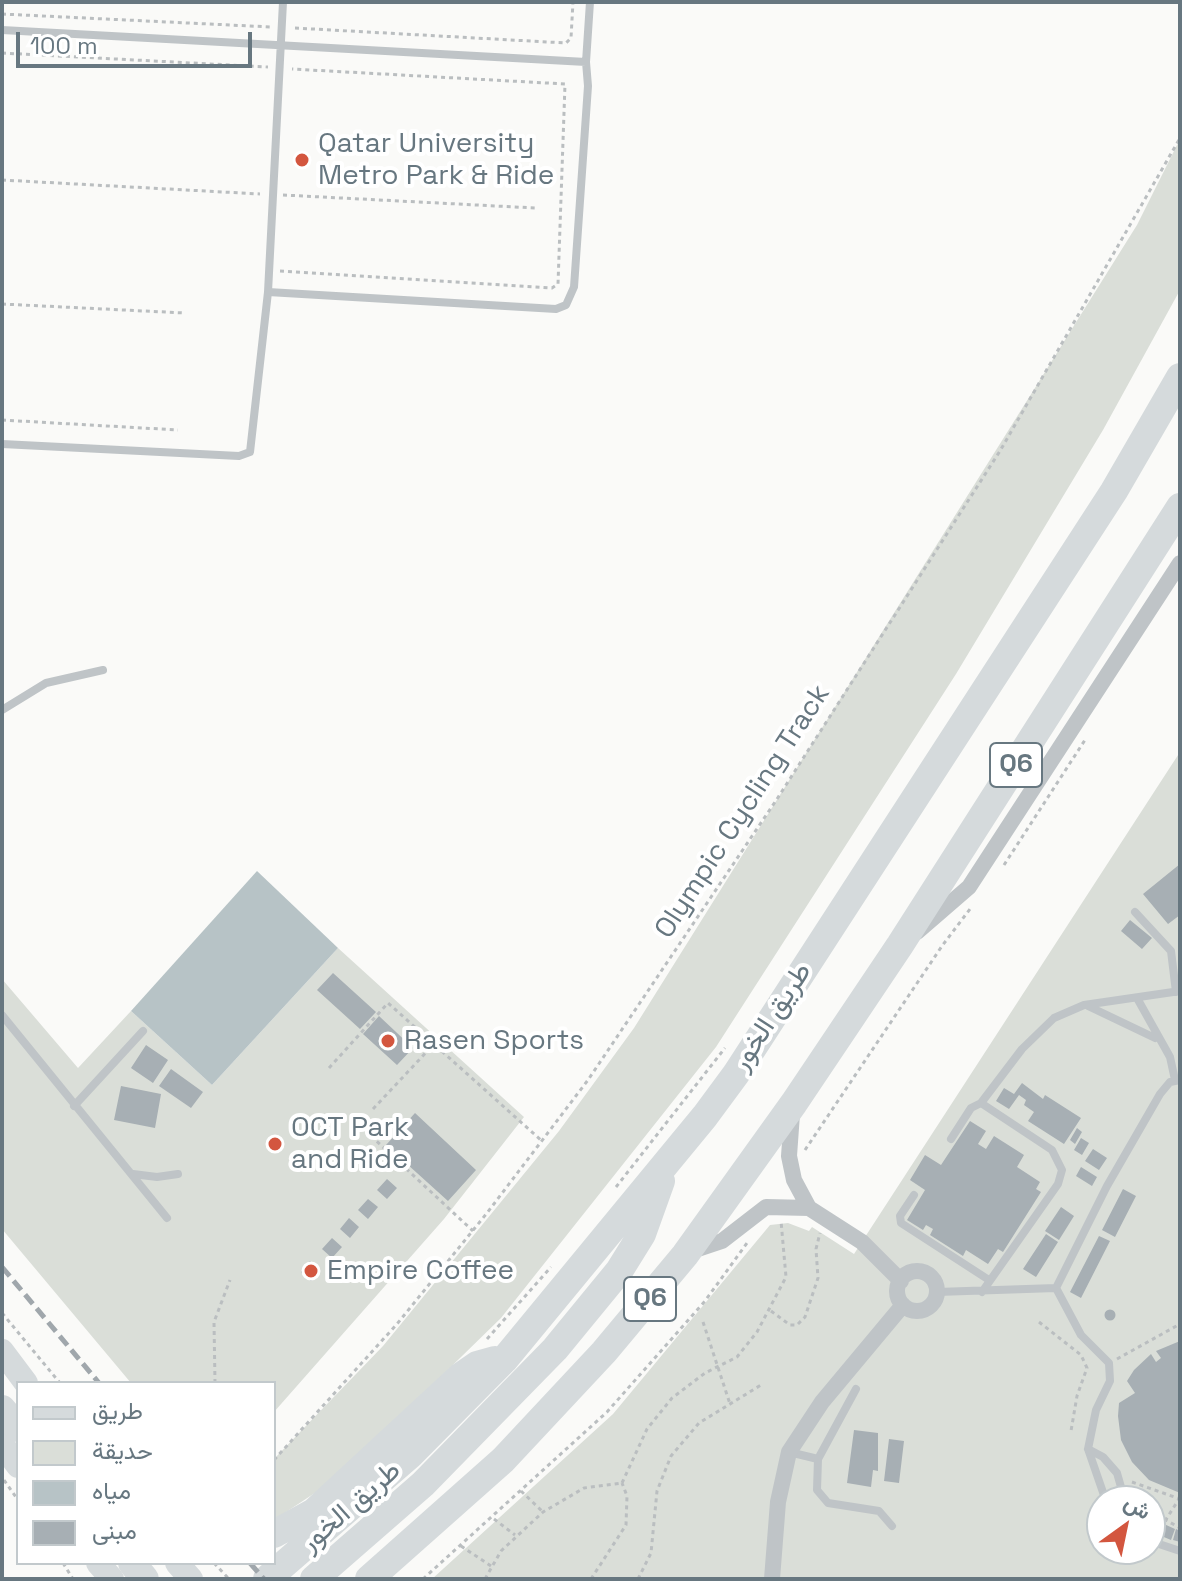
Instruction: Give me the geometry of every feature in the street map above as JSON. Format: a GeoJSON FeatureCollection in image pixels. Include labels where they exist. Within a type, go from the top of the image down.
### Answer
{"type":"FeatureCollection","features":[{"type":"Feature","properties":{"kind":"highway","name":"طريق الخور"},"geometry":{"type":"LineString","coordinates":[[267,1579],[410,1455],[504,1360],[736,1074],[1114,491],[1180,377]]}},
{"type":"Feature","properties":{"kind":"highway","name":"Q6"},"geometry":{"type":"LineString","coordinates":[[369,1579],[481,1481],[547,1415],[687,1252],[794,1103],[900,945],[1180,507]]}},
{"type":"Feature","properties":{"kind":"highway"},"geometry":{"type":"LineString","coordinates":[[314,1579],[423,1484],[555,1349],[619,1271],[642,1234],[659,1190],[662,1169]]}},
{"type":"Feature","properties":{"kind":"highway"},"geometry":{"type":"LineString","coordinates":[[276,1533],[314,1512],[469,1370],[486,1362],[504,1360]]}},
{"type":"Feature","properties":{"kind":"highway"},"geometry":{"type":"LineString","coordinates":[[2,1409],[16,1426]]}},
{"type":"Feature","properties":{"kind":"highway"},"geometry":{"type":"LineString","coordinates":[[396,1579],[411,1542]]}},
{"type":"Feature","properties":{"kind":"main road"},"geometry":{"type":"LineString","coordinates":[[2,1351],[24,1381]]}},
{"type":"Feature","properties":{"kind":"main road"},"geometry":{"type":"LineString","coordinates":[[2,1444],[16,1463]]}},
{"type":"Feature","properties":{"kind":"main road"},"geometry":{"type":"LineString","coordinates":[[72,1565],[92,1579]]}},
{"type":"Feature","properties":{"kind":"street"},"geometry":{"type":"LineString","coordinates":[[900,945],[952,905],[969,887],[1180,563]]}},
{"type":"Feature","properties":{"kind":"street"},"geometry":{"type":"LineString","coordinates":[[794,1103],[789,1156],[794,1180],[817,1213],[862,1242],[901,1281]]}},
{"type":"Feature","properties":{"kind":"street"},"geometry":{"type":"LineString","coordinates":[[687,1252],[722,1241],[752,1214],[766,1207],[817,1213]]}},
{"type":"Feature","properties":{"kind":"street"},"geometry":{"type":"LineString","coordinates":[[925,1273],[934,1281],[937,1292],[933,1303],[924,1310],[913,1311],[903,1305],[898,1291],[901,1281],[909,1274],[925,1273]]}},
{"type":"Feature","properties":{"kind":"street"},"geometry":{"type":"LineString","coordinates":[[772,1579],[778,1502],[789,1452],[822,1402],[903,1305]]}},
{"type":"Feature","properties":{"kind":"lane"},"geometry":{"type":"LineString","coordinates":[[2,444],[239,456],[250,452],[268,292],[283,2]]}},
{"type":"Feature","properties":{"kind":"lane"},"geometry":{"type":"LineString","coordinates":[[268,292],[556,309],[566,305],[574,287],[588,86],[586,62],[590,2]]}},
{"type":"Feature","properties":{"kind":"lane"},"geometry":{"type":"LineString","coordinates":[[2,30],[586,62]]}},
{"type":"Feature","properties":{"kind":"lane"},"geometry":{"type":"LineString","coordinates":[[2,710],[46,683],[103,670]]}},
{"type":"Feature","properties":{"kind":"lane"},"geometry":{"type":"LineString","coordinates":[[951,1139],[971,1108],[981,1103],[1035,1034],[1054,1018],[1084,1005],[1178,992],[1171,951],[1135,912]]}},
{"type":"Feature","properties":{"kind":"lane"},"geometry":{"type":"LineString","coordinates":[[1056,1288],[1107,1186],[1160,1094],[1178,1080],[1170,1057],[1137,998]]}},
{"type":"Feature","properties":{"kind":"lane"},"geometry":{"type":"LineString","coordinates":[[1084,1005],[1159,1041]]}},
{"type":"Feature","properties":{"kind":"lane"},"geometry":{"type":"LineString","coordinates":[[2,1015],[167,1218]]}},
{"type":"Feature","properties":{"kind":"lane"},"geometry":{"type":"LineString","coordinates":[[74,1106],[143,1031]]}},
{"type":"Feature","properties":{"kind":"lane"},"geometry":{"type":"LineString","coordinates":[[981,1103],[1052,1150],[1062,1170],[1058,1184],[982,1292]]}},
{"type":"Feature","properties":{"kind":"lane"},"geometry":{"type":"LineString","coordinates":[[133,1174],[157,1177],[178,1174]]}},
{"type":"Feature","properties":{"kind":"lane"},"geometry":{"type":"LineString","coordinates":[[914,1195],[900,1216],[901,1223],[989,1280]]}},
{"type":"Feature","properties":{"kind":"lane"},"geometry":{"type":"LineString","coordinates":[[937,1292],[1056,1288]]}},
{"type":"Feature","properties":{"kind":"lane"},"geometry":{"type":"LineString","coordinates":[[1056,1288],[1081,1335],[1109,1363],[1110,1381],[1093,1419],[1088,1449],[1100,1485]]}},
{"type":"Feature","properties":{"kind":"lane"},"geometry":{"type":"LineString","coordinates":[[856,1389],[818,1459],[815,1477],[820,1498],[834,1505],[879,1511],[892,1526]]}},
{"type":"Feature","properties":{"kind":"lane"},"geometry":{"type":"LineString","coordinates":[[1088,1449],[1111,1465],[1120,1481],[1119,1485]]}},
{"type":"Feature","properties":{"kind":"lane"},"geometry":{"type":"LineString","coordinates":[[789,1452],[818,1459]]}},
{"type":"Feature","properties":{"kind":"path"},"geometry":{"type":"LineString","coordinates":[[544,40],[570,42],[573,2]]}},
{"type":"Feature","properties":{"kind":"path"},"geometry":{"type":"LineString","coordinates":[[2,53],[565,84],[558,284],[552,288],[268,271]]}},
{"type":"Feature","properties":{"kind":"path","name":"Olympic Cycling Track"},"geometry":{"type":"LineString","coordinates":[[276,1458],[397,1324],[473,1231],[542,1141],[692,928],[983,477],[1097,288],[1180,138]]}},
{"type":"Feature","properties":{"kind":"path"},"geometry":{"type":"LineString","coordinates":[[2,304],[185,313]]}},
{"type":"Feature","properties":{"kind":"path"},"geometry":{"type":"LineString","coordinates":[[2,420],[178,430]]}},
{"type":"Feature","properties":{"kind":"path"},"geometry":{"type":"LineString","coordinates":[[997,875],[1086,739]]}},
{"type":"Feature","properties":{"kind":"path"},"geometry":{"type":"LineString","coordinates":[[804,1153],[942,946],[979,898]]}},
{"type":"Feature","properties":{"kind":"path"},"geometry":{"type":"LineString","coordinates":[[329,1068],[388,1003],[542,1141]]}},
{"type":"Feature","properties":{"kind":"path"},"geometry":{"type":"LineString","coordinates":[[373,1109],[434,1044]]}},
{"type":"Feature","properties":{"kind":"path"},"geometry":{"type":"LineString","coordinates":[[608,1197],[726,1047]]}},
{"type":"Feature","properties":{"kind":"path"},"geometry":{"type":"LineString","coordinates":[[371,1136],[473,1231]]}},
{"type":"Feature","properties":{"kind":"path"},"geometry":{"type":"LineString","coordinates":[[769,1221],[781,1217],[807,1222],[817,1213]]}},
{"type":"Feature","properties":{"kind":"path"},"geometry":{"type":"LineString","coordinates":[[770,1311],[790,1325],[797,1325],[805,1317],[818,1278],[817,1213]]}},
{"type":"Feature","properties":{"kind":"path"},"geometry":{"type":"LineString","coordinates":[[591,1579],[626,1525],[627,1496],[622,1483],[647,1429],[661,1410],[690,1383],[744,1350],[770,1311],[787,1270],[781,1217]]}},
{"type":"Feature","properties":{"kind":"path"},"geometry":{"type":"LineString","coordinates":[[423,1579],[494,1519],[607,1412],[661,1353],[749,1241]]}},
{"type":"Feature","properties":{"kind":"path"},"geometry":{"type":"LineString","coordinates":[[478,1347],[559,1257]]}},
{"type":"Feature","properties":{"kind":"path"},"geometry":{"type":"LineString","coordinates":[[215,1381],[214,1322],[230,1280]]}},
{"type":"Feature","properties":{"kind":"path"},"geometry":{"type":"LineString","coordinates":[[2,1313],[58,1381]]}},
{"type":"Feature","properties":{"kind":"path"},"geometry":{"type":"LineString","coordinates":[[703,1322],[730,1404]]}},
{"type":"Feature","properties":{"kind":"path"},"geometry":{"type":"LineString","coordinates":[[1039,1322],[1081,1355],[1087,1368],[1071,1431]]}},
{"type":"Feature","properties":{"kind":"path"},"geometry":{"type":"LineString","coordinates":[[1109,1363],[1180,1326]]}},
{"type":"Feature","properties":{"kind":"path"},"geometry":{"type":"LineString","coordinates":[[638,1579],[651,1553],[657,1491],[666,1464],[690,1431],[761,1385]]}},
{"type":"Feature","properties":{"kind":"path"},"geometry":{"type":"LineString","coordinates":[[2,1478],[16,1497]]}},
{"type":"Feature","properties":{"kind":"path"},"geometry":{"type":"LineString","coordinates":[[1120,1481],[1136,1482],[1180,1499],[1166,1520]]}},
{"type":"Feature","properties":{"kind":"path"},"geometry":{"type":"LineString","coordinates":[[485,1579],[515,1535],[543,1512],[584,1488],[622,1483]]}},
{"type":"Feature","properties":{"kind":"path"},"geometry":{"type":"LineString","coordinates":[[521,1491],[543,1512]]}},
{"type":"Feature","properties":{"kind":"path"},"geometry":{"type":"LineString","coordinates":[[494,1519],[515,1535]]}},
{"type":"Feature","properties":{"kind":"path"},"geometry":{"type":"LineString","coordinates":[[461,1546],[491,1566]]}},
{"type":"Feature","properties":{"kind":"green space"},"geometry":{"type":"Polygon","coordinates":[[[1180,139],[1180,290],[1103,430],[956,674],[716,1047],[501,1318],[336,1479],[276,1519],[276,1457],[383,1346],[559,1131],[634,1028],[1137,225],[1180,139]]]}},
{"type":"Feature","properties":{"kind":"green space"},"geometry":{"type":"Polygon","coordinates":[[[1180,752],[1180,1579],[432,1579],[613,1414],[770,1225],[788,1223],[809,1231],[812,1227],[854,1254],[1180,752]]]}},
{"type":"Feature","properties":{"kind":"green space"},"geometry":{"type":"Polygon","coordinates":[[[338,948],[524,1117],[444,1219],[276,1410],[276,1381],[129,1381],[2,1229],[2,979],[78,1068],[131,1011],[212,1085],[338,948]]]}},
{"type":"Feature","properties":{"kind":"water"},"geometry":{"type":"Polygon","coordinates":[[[257,871],[338,948],[212,1085],[131,1011],[257,871]]]}},
{"type":"Feature","properties":{"kind":"building"},"geometry":{"type":"Polygon","coordinates":[[[1180,864],[1180,915],[1168,924],[1143,894],[1180,864]]]}},
{"type":"Feature","properties":{"kind":"building"},"geometry":{"type":"Polygon","coordinates":[[[1130,920],[1152,938],[1142,949],[1121,931],[1130,920]]]}},
{"type":"Feature","properties":{"kind":"building"},"geometry":{"type":"Polygon","coordinates":[[[333,973],[376,1012],[360,1029],[317,990],[333,973]]]}},
{"type":"Feature","properties":{"kind":"building","name":"Rasen Sports"},"geometry":{"type":"Polygon","coordinates":[[[379,1016],[413,1048],[397,1065],[363,1034],[379,1016]]]}},
{"type":"Feature","properties":{"kind":"building"},"geometry":{"type":"Polygon","coordinates":[[[146,1045],[168,1060],[153,1083],[131,1068],[146,1045]]]}},
{"type":"Feature","properties":{"kind":"building"},"geometry":{"type":"Polygon","coordinates":[[[171,1069],[203,1092],[191,1108],[159,1086],[171,1069]]]}},
{"type":"Feature","properties":{"kind":"building"},"geometry":{"type":"Polygon","coordinates":[[[1022,1083],[1043,1099],[1045,1095],[1081,1118],[1064,1144],[1028,1121],[1034,1112],[1024,1105],[1026,1100],[1019,1095],[1009,1109],[996,1101],[1004,1088],[1014,1094],[1022,1083]]]}},
{"type":"Feature","properties":{"kind":"building"},"geometry":{"type":"Polygon","coordinates":[[[121,1086],[161,1094],[155,1128],[114,1120],[121,1086]]]}},
{"type":"Feature","properties":{"kind":"building"},"geometry":{"type":"Polygon","coordinates":[[[415,1113],[476,1170],[448,1201],[386,1145],[415,1113]]]}},
{"type":"Feature","properties":{"kind":"building"},"geometry":{"type":"Polygon","coordinates":[[[970,1121],[986,1131],[978,1144],[986,1149],[994,1136],[1024,1155],[1017,1167],[1040,1182],[1036,1189],[1041,1192],[1003,1252],[998,1249],[988,1264],[966,1250],[963,1256],[930,1235],[933,1229],[926,1225],[923,1230],[907,1220],[925,1190],[910,1180],[925,1155],[941,1165],[970,1121]]]}},
{"type":"Feature","properties":{"kind":"building"},"geometry":{"type":"Polygon","coordinates":[[[1077,1128],[1082,1132],[1075,1144],[1070,1140],[1077,1128]]]}},
{"type":"Feature","properties":{"kind":"building"},"geometry":{"type":"Polygon","coordinates":[[[1081,1138],[1089,1143],[1082,1155],[1074,1150],[1081,1138]]]}},
{"type":"Feature","properties":{"kind":"building"},"geometry":{"type":"Polygon","coordinates":[[[1093,1149],[1107,1158],[1099,1170],[1085,1161],[1093,1149]]]}},
{"type":"Feature","properties":{"kind":"building"},"geometry":{"type":"Polygon","coordinates":[[[1081,1167],[1097,1177],[1092,1186],[1076,1176],[1081,1167]]]}},
{"type":"Feature","properties":{"kind":"building"},"geometry":{"type":"Polygon","coordinates":[[[387,1179],[397,1188],[387,1199],[377,1190],[387,1179]]]}},
{"type":"Feature","properties":{"kind":"building"},"geometry":{"type":"Polygon","coordinates":[[[1123,1189],[1136,1196],[1115,1237],[1102,1230],[1123,1189]]]}},
{"type":"Feature","properties":{"kind":"building"},"geometry":{"type":"Polygon","coordinates":[[[368,1199],[378,1207],[368,1219],[358,1210],[368,1199]]]}},
{"type":"Feature","properties":{"kind":"building"},"geometry":{"type":"Polygon","coordinates":[[[1061,1207],[1074,1216],[1059,1240],[1045,1231],[1061,1207]]]}},
{"type":"Feature","properties":{"kind":"building"},"geometry":{"type":"Polygon","coordinates":[[[349,1218],[359,1227],[350,1238],[340,1229],[349,1218]]]}},
{"type":"Feature","properties":{"kind":"building"},"geometry":{"type":"Polygon","coordinates":[[[1046,1234],[1058,1242],[1036,1277],[1023,1269],[1046,1234]]]}},
{"type":"Feature","properties":{"kind":"building"},"geometry":{"type":"Polygon","coordinates":[[[1099,1236],[1110,1241],[1081,1298],[1070,1292],[1099,1236]]]}},
{"type":"Feature","properties":{"kind":"building"},"geometry":{"type":"Polygon","coordinates":[[[332,1238],[342,1247],[332,1258],[322,1249],[332,1238]]]}},
{"type":"Feature","properties":{"kind":"building","name":"Empire Coffee"},"geometry":{"type":"Polygon","coordinates":[[[310,1261],[320,1270],[311,1281],[301,1272],[310,1261]]]}},
{"type":"Feature","properties":{"kind":"building"},"geometry":{"type":"Polygon","coordinates":[[[1110,1309],[1116,1315],[1110,1321],[1104,1315],[1110,1309]]]}},
{"type":"Feature","properties":{"kind":"building"},"geometry":{"type":"Polygon","coordinates":[[[1180,1341],[1180,1493],[1149,1480],[1132,1462],[1121,1440],[1119,1403],[1135,1393],[1127,1381],[1151,1354],[1156,1362],[1161,1358],[1156,1351],[1180,1341]]]}},
{"type":"Feature","properties":{"kind":"building"},"geometry":{"type":"Polygon","coordinates":[[[854,1430],[878,1433],[878,1471],[873,1470],[871,1487],[847,1483],[854,1430]]]}},
{"type":"Feature","properties":{"kind":"building"},"geometry":{"type":"Polygon","coordinates":[[[889,1439],[904,1441],[899,1483],[884,1481],[889,1439]]]}},
{"type":"Feature","properties":{"kind":"building"},"geometry":{"type":"Polygon","coordinates":[[[1166,1525],[1175,1529],[1171,1540],[1166,1538],[1166,1525]]]}},
{"type":"Feature","properties":{"kind":"building"},"geometry":{"type":"Polygon","coordinates":[[[1176,1529],[1180,1531],[1180,1542],[1173,1540],[1176,1529]]]}},
{"type":"Feature","properties":{"kind":"railway"},"geometry":{"type":"LineString","coordinates":[[2,1267],[97,1381]]}},
{"type":"Feature","properties":{"kind":"railway"},"geometry":{"type":"LineString","coordinates":[[252,1565],[264,1579]]}},
{"type":"Feature","properties":{"kind":"place","name":"Qatar University Metro Park & Ride"},"geometry":{"type":"Point","coordinates":[302,160]}},
{"type":"Feature","properties":{"kind":"place","name":"Rasen Sports"},"geometry":{"type":"Point","coordinates":[388,1041]}},
{"type":"Feature","properties":{"kind":"place","name":"OCT Park and Ride"},"geometry":{"type":"Point","coordinates":[275,1144]}},
{"type":"Feature","properties":{"kind":"place","name":"Empire Coffee"},"geometry":{"type":"Point","coordinates":[311,1271]}}]}
